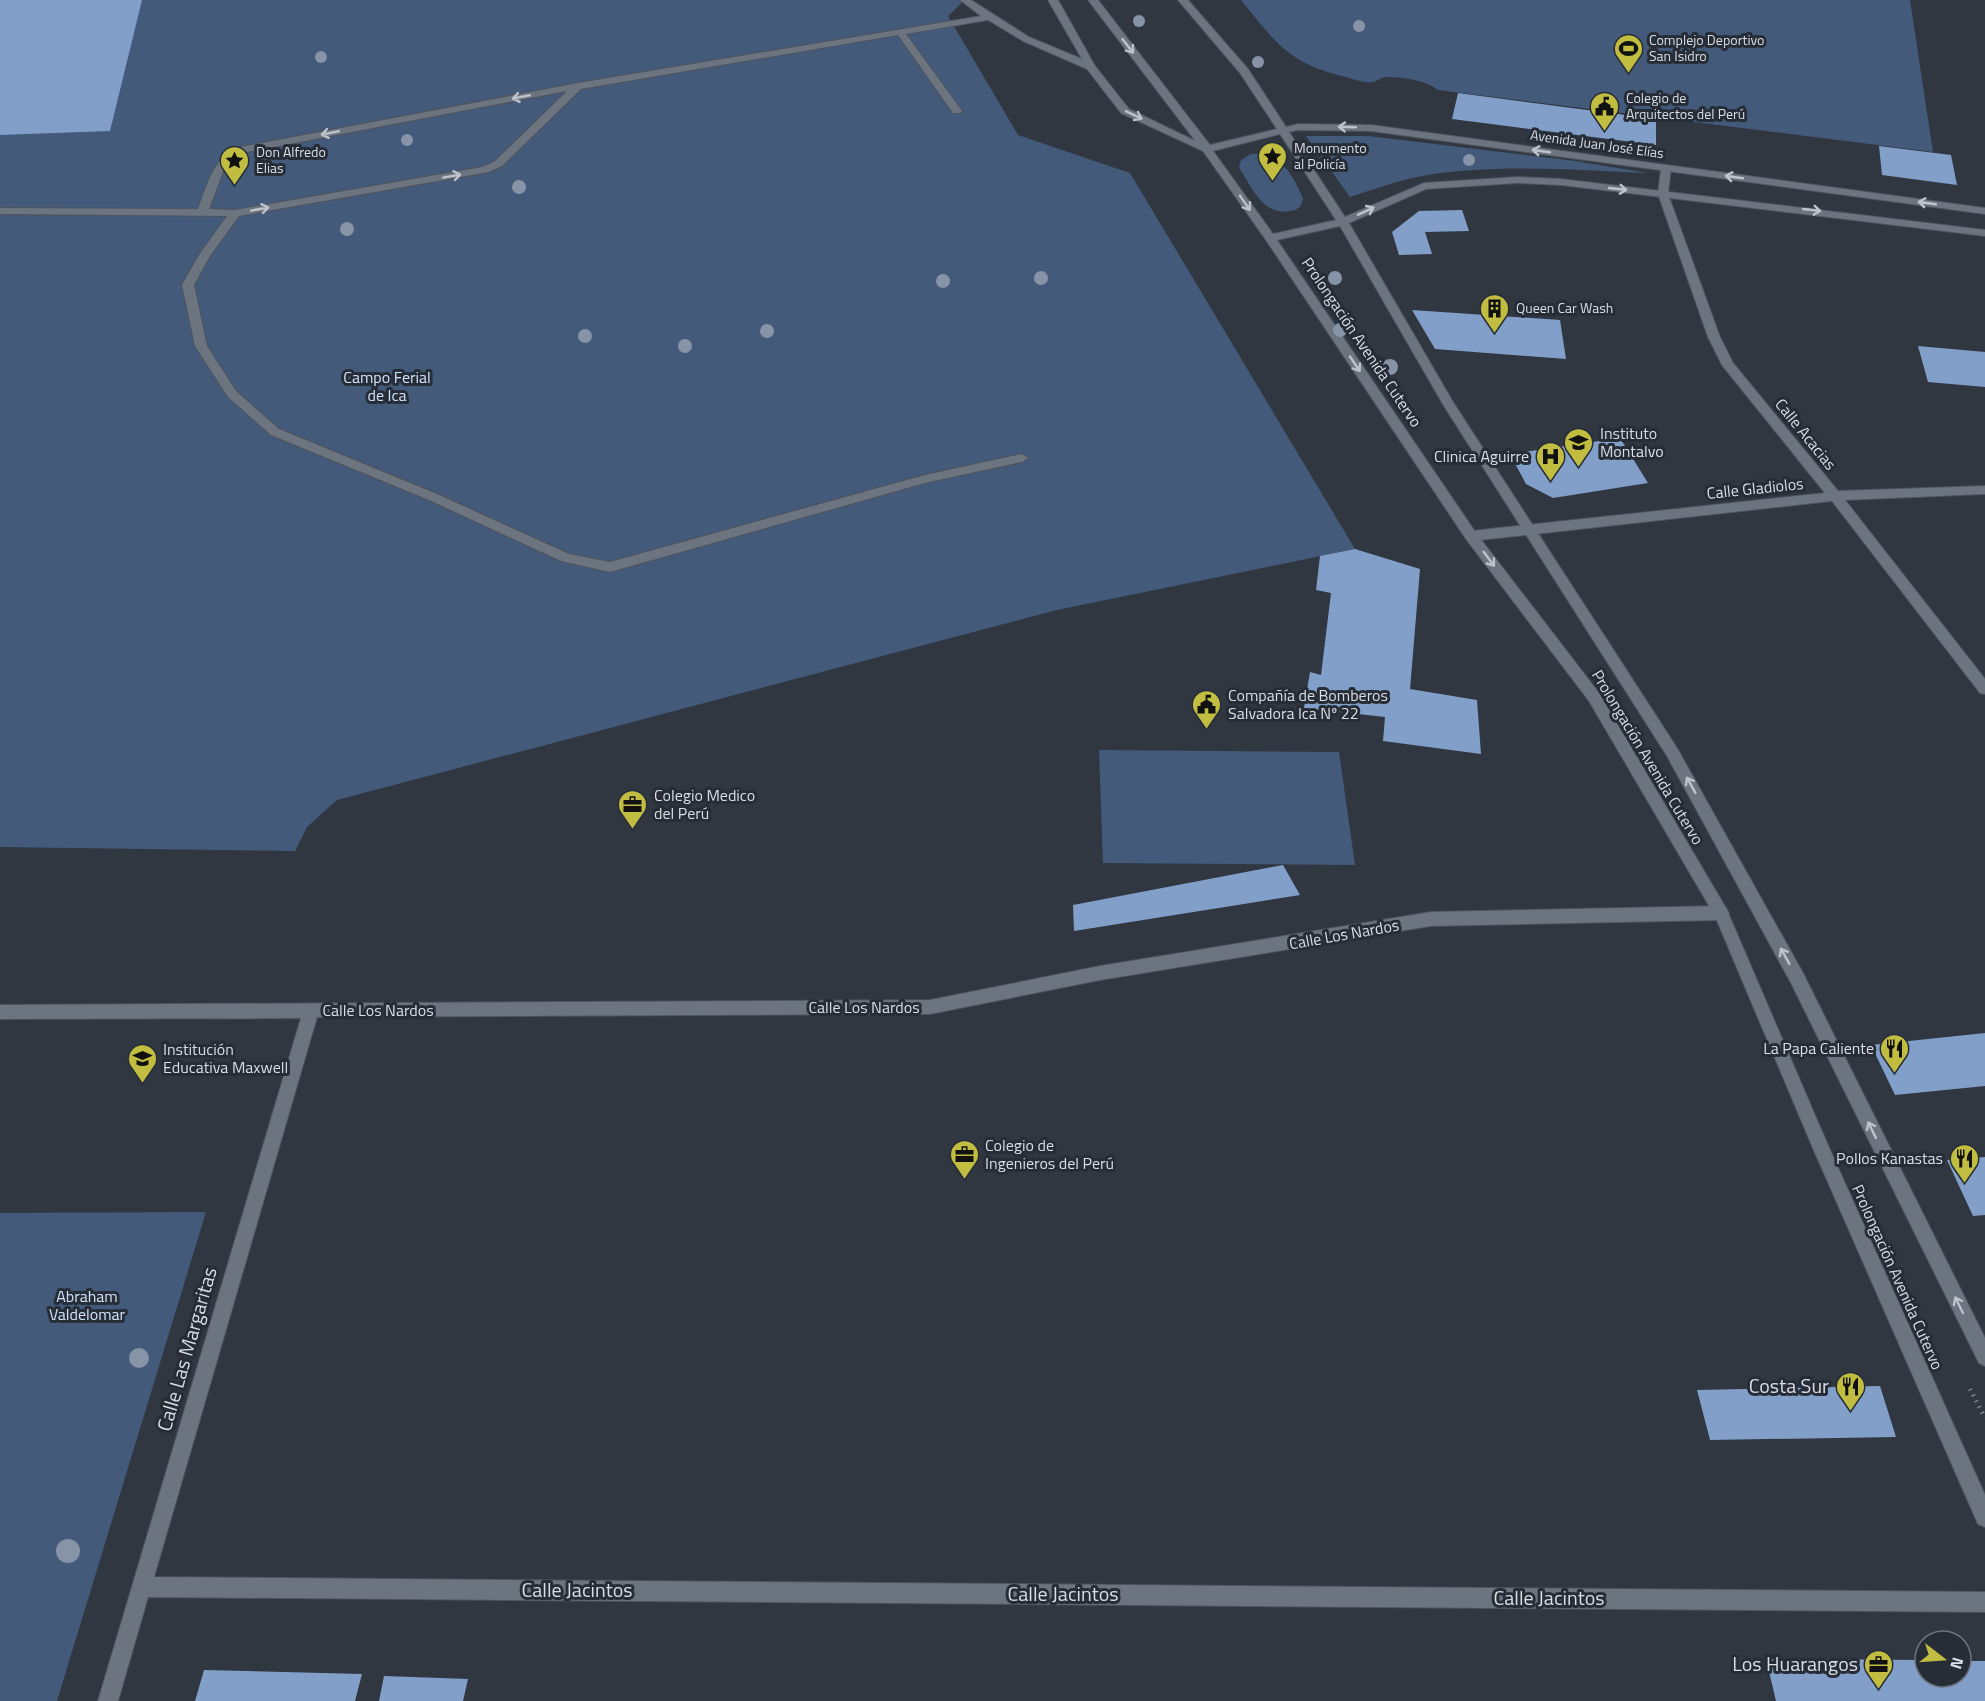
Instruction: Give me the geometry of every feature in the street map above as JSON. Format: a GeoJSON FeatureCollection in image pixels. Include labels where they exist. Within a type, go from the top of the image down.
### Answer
{"type":"FeatureCollection","features":[{"type":"Feature","properties":{"kind":"street"},"geometry":{"type":"LineString","coordinates":[[965,0],[1026,39],[1091,67]]}},
{"type":"Feature","properties":{"kind":"street"},"geometry":{"type":"LineString","coordinates":[[1053,0],[1091,67],[1125,111],[1207,149]]}},
{"type":"Feature","properties":{"kind":"street","name":"Prolongación Avenida Cutervo"},"geometry":{"type":"LineString","coordinates":[[1093,0],[1207,149],[1270,238],[1471,536],[1594,697],[1721,913],[1820,1146],[1985,1517]]}},
{"type":"Feature","properties":{"kind":"street","name":"Prolongación Avenida Cutervo"},"geometry":{"type":"LineString","coordinates":[[1183,0],[1244,71],[1342,222],[1448,403],[1672,752],[1785,957],[1985,1357]]}},
{"type":"Feature","properties":{"kind":"street"},"geometry":{"type":"LineString","coordinates":[[202,213],[221,163],[230,154],[239,150],[579,86],[990,17]]}},
{"type":"Feature","properties":{"kind":"street"},"geometry":{"type":"LineString","coordinates":[[900,32],[957,111]]}},
{"type":"Feature","properties":{"kind":"street"},"geometry":{"type":"LineString","coordinates":[[0,211],[235,213],[484,170],[498,164],[579,86]]}},
{"type":"Feature","properties":{"kind":"street","name":"Avenida Juan José Elías"},"geometry":{"type":"LineString","coordinates":[[1207,149],[1298,127],[1371,128],[1985,211]]}},
{"type":"Feature","properties":{"kind":"street","name":"Calle Acacias"},"geometry":{"type":"LineString","coordinates":[[1666,168],[1663,194],[1714,337],[1728,365],[1835,496],[1985,689]]}},
{"type":"Feature","properties":{"kind":"street"},"geometry":{"type":"LineString","coordinates":[[1270,238],[1342,222],[1424,186],[1517,180],[1561,182],[1985,233]]}},
{"type":"Feature","properties":{"kind":"street"},"geometry":{"type":"LineString","coordinates":[[235,213],[205,255],[188,285],[201,345],[232,394],[275,432],[433,497],[566,558],[610,567],[925,479],[1022,458]]}},
{"type":"Feature","properties":{"kind":"street","name":"Calle Gladiolos"},"geometry":{"type":"LineString","coordinates":[[1471,536],[1835,496],[1985,489]]}},
{"type":"Feature","properties":{"kind":"street","name":"Calle Los Nardos"},"geometry":{"type":"LineString","coordinates":[[0,1012],[930,1006],[1100,973],[1431,919],[1721,913]]}},
{"type":"Feature","properties":{"kind":"street","name":"Calle Las Margaritas"},"geometry":{"type":"LineString","coordinates":[[108,1701],[311,1010]]}},
{"type":"Feature","properties":{"kind":"street","name":"Calle Jacintos"},"geometry":{"type":"LineString","coordinates":[[141,1587],[1985,1602]]}},
{"type":"Feature","properties":{"kind":"green space","name":"Campo Ferial de Ica"},"geometry":{"type":"Polygon","coordinates":[[[0,0],[965,0],[948,16],[1018,135],[1130,173],[1355,549],[1057,610],[337,800],[307,827],[295,851],[0,847],[0,0]]]}},
{"type":"Feature","properties":{"kind":"green space","name":"Complejo Deportivo San Isidro"},"geometry":{"type":"Polygon","coordinates":[[[1241,0],[1910,0],[1933,152],[1438,90],[1420,81],[1406,78],[1386,77],[1373,82],[1363,82],[1310,65],[1285,50],[1264,29],[1241,0]]]}},
{"type":"Feature","properties":{"kind":"green space"},"geometry":{"type":"Polygon","coordinates":[[[1306,136],[1368,136],[1575,161],[1648,173],[1534,168],[1448,172],[1413,178],[1350,197],[1306,136]]]}},
{"type":"Feature","properties":{"kind":"green space"},"geometry":{"type":"Polygon","coordinates":[[[1251,154],[1270,156],[1284,166],[1295,181],[1303,198],[1299,207],[1281,212],[1259,199],[1239,168],[1241,160],[1251,154]]]}},
{"type":"Feature","properties":{"kind":"green space"},"geometry":{"type":"Polygon","coordinates":[[[1099,750],[1339,752],[1355,865],[1103,863],[1099,750]]]}},
{"type":"Feature","properties":{"kind":"green space","name":"Abraham Valdelomar"},"geometry":{"type":"Polygon","coordinates":[[[206,1212],[57,1701],[0,1701],[0,1213],[206,1212]]]}},
{"type":"Feature","properties":{"kind":"building"},"geometry":{"type":"Polygon","coordinates":[[[0,0],[142,0],[110,131],[0,135],[0,0]]]}},
{"type":"Feature","properties":{"kind":"building","name":"Colegio de Arquitectos del Perú"},"geometry":{"type":"Polygon","coordinates":[[[1458,93],[1656,119],[1656,145],[1452,119],[1458,93]]]}},
{"type":"Feature","properties":{"kind":"building"},"geometry":{"type":"Polygon","coordinates":[[[1879,146],[1951,155],[1957,185],[1882,175],[1879,146]]]}},
{"type":"Feature","properties":{"kind":"building"},"geometry":{"type":"Polygon","coordinates":[[[1462,210],[1469,231],[1425,232],[1432,254],[1399,255],[1392,232],[1419,211],[1462,210]]]}},
{"type":"Feature","properties":{"kind":"building","name":"Queen Car Wash"},"geometry":{"type":"Polygon","coordinates":[[[1412,310],[1560,320],[1566,359],[1435,349],[1412,310]]]}},
{"type":"Feature","properties":{"kind":"building"},"geometry":{"type":"Polygon","coordinates":[[[1918,346],[1985,352],[1985,387],[1928,382],[1918,346]]]}},
{"type":"Feature","properties":{"kind":"building","name":"Instituto Montalvo"},"geometry":{"type":"Polygon","coordinates":[[[1620,438],[1648,483],[1553,498],[1526,484],[1510,454],[1620,438]]]}},
{"type":"Feature","properties":{"kind":"building"},"geometry":{"type":"Polygon","coordinates":[[[1355,549],[1420,569],[1410,689],[1477,700],[1481,754],[1383,741],[1385,717],[1304,708],[1310,672],[1321,675],[1331,593],[1316,590],[1320,556],[1355,549]]]}},
{"type":"Feature","properties":{"kind":"building"},"geometry":{"type":"Polygon","coordinates":[[[1283,865],[1300,895],[1074,931],[1073,905],[1283,865]]]}},
{"type":"Feature","properties":{"kind":"building"},"geometry":{"type":"Polygon","coordinates":[[[1985,1033],[1985,1086],[1895,1095],[1871,1045],[1985,1033]]]}},
{"type":"Feature","properties":{"kind":"building"},"geometry":{"type":"Polygon","coordinates":[[[1985,1157],[1985,1215],[1973,1216],[1947,1160],[1985,1157]]]}},
{"type":"Feature","properties":{"kind":"building"},"geometry":{"type":"Polygon","coordinates":[[[1880,1386],[1896,1437],[1710,1440],[1697,1390],[1880,1386]]]}},
{"type":"Feature","properties":{"kind":"building","name":"Los Huarangos"},"geometry":{"type":"Polygon","coordinates":[[[1766,1659],[1913,1660],[1913,1689],[1973,1689],[1973,1661],[1985,1661],[1985,1701],[1776,1701],[1766,1659]]]}},
{"type":"Feature","properties":{"kind":"building"},"geometry":{"type":"Polygon","coordinates":[[[204,1670],[362,1674],[355,1701],[195,1701],[204,1670]]]}},
{"type":"Feature","properties":{"kind":"building"},"geometry":{"type":"Polygon","coordinates":[[[384,1676],[468,1679],[463,1701],[379,1701],[384,1676]]]}},
{"type":"Feature","properties":{"kind":"place","name":"Complejo Deportivo San Isidro"},"geometry":{"type":"Point","coordinates":[1628,74]}},
{"type":"Feature","properties":{"kind":"place","name":"Colegio de Arquitectos del Perú"},"geometry":{"type":"Point","coordinates":[1605,132]}},
{"type":"Feature","properties":{"kind":"place","name":"Monumento al Policía"},"geometry":{"type":"Point","coordinates":[1273,182]}},
{"type":"Feature","properties":{"kind":"place","name":"Don Alfredo Elias"},"geometry":{"type":"Point","coordinates":[235,186]}},
{"type":"Feature","properties":{"kind":"place","name":"Queen Car Wash"},"geometry":{"type":"Point","coordinates":[1495,334]}},
{"type":"Feature","properties":{"kind":"place","name":"Instituto Montalvo"},"geometry":{"type":"Point","coordinates":[1579,468]}},
{"type":"Feature","properties":{"kind":"place","name":"Clinica Aguirre"},"geometry":{"type":"Point","coordinates":[1550,482]}},
{"type":"Feature","properties":{"kind":"place","name":"Compañía de Bomberos Salvadora Ica Nº 22"},"geometry":{"type":"Point","coordinates":[1207,730]}},
{"type":"Feature","properties":{"kind":"place","name":"Colegio Medico del Perú"},"geometry":{"type":"Point","coordinates":[633,830]}},
{"type":"Feature","properties":{"kind":"place","name":"La Papa Caliente"},"geometry":{"type":"Point","coordinates":[1895,1074]}},
{"type":"Feature","properties":{"kind":"place","name":"Institución Educativa Maxwell"},"geometry":{"type":"Point","coordinates":[142,1084]}},
{"type":"Feature","properties":{"kind":"place","name":"Colegio de Ingenieros del Perú"},"geometry":{"type":"Point","coordinates":[964,1180]}},
{"type":"Feature","properties":{"kind":"place","name":"Pollos Kanastas"},"geometry":{"type":"Point","coordinates":[1964,1184]}},
{"type":"Feature","properties":{"kind":"place","name":"Costa Sur"},"geometry":{"type":"Point","coordinates":[1850,1412]}},
{"type":"Feature","properties":{"kind":"place","name":"Los Huarangos"},"geometry":{"type":"Point","coordinates":[1879,1690]}}]}
